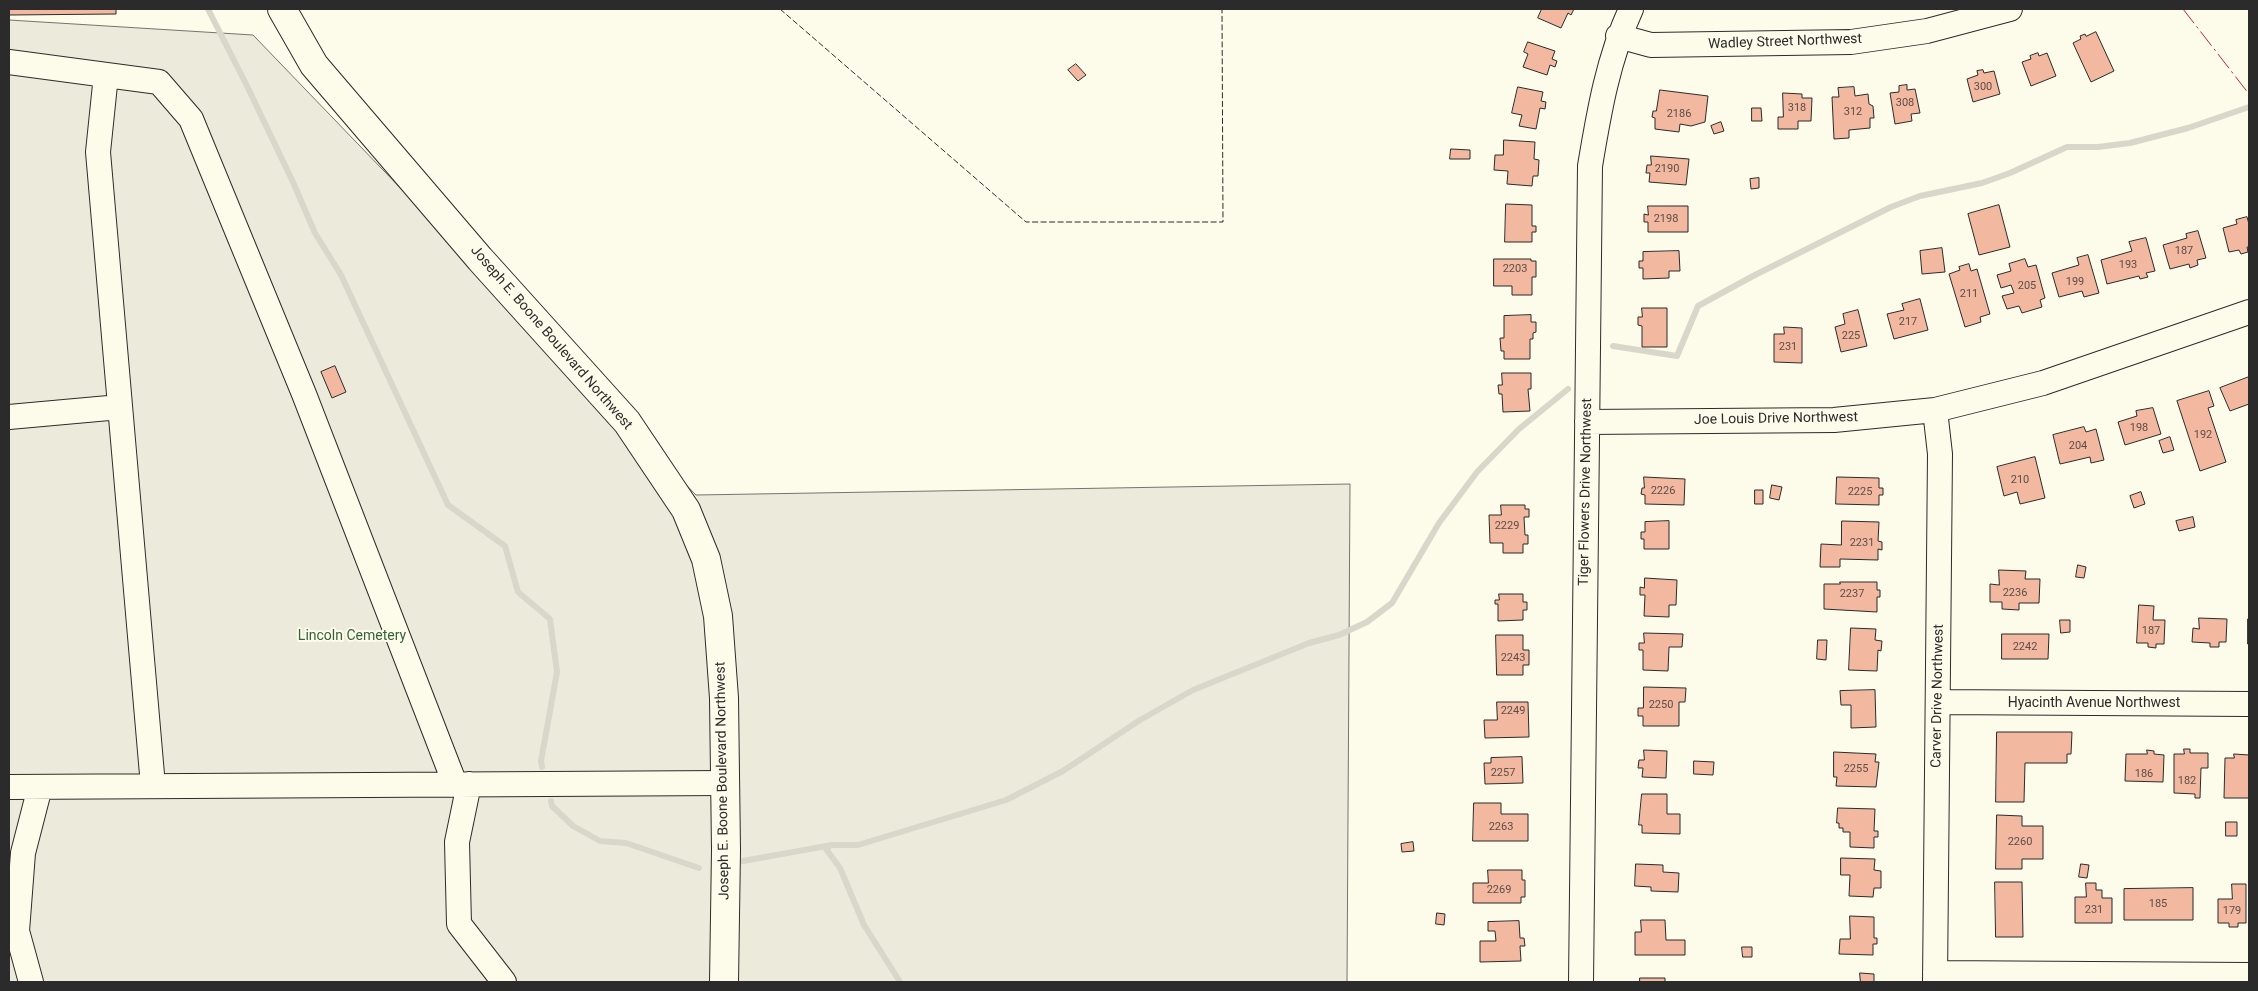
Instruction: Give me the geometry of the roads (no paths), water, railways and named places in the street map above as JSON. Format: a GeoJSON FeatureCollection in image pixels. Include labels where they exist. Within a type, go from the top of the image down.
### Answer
{"type":"FeatureCollection","features":[{"type":"Feature","properties":{"kind":"main road","name":"Joseph E. Boone Boulevard Northwest"},"geometry":{"type":"LineString","coordinates":[[282,9],[314,65],[474,251],[627,422],[686,510],[706,559],[718,616],[724,698],[724,982]]}},
{"type":"Feature","properties":{"kind":"street","name":"Tiger Flowers Drive Northwest"},"geometry":{"type":"LineString","coordinates":[[1581,982],[1590,166],[1600,100],[1618,36],[1631,9]]}},
{"type":"Feature","properties":{"kind":"street","name":"Wadley Street Northwest"},"geometry":{"type":"LineString","coordinates":[[1618,36],[1651,45],[1851,42],[1927,32],[2010,9]]}},
{"type":"Feature","properties":{"kind":"street"},"geometry":{"type":"LineString","coordinates":[[9,62],[159,82],[191,119],[462,784],[457,842],[459,924],[504,982]]}},
{"type":"Feature","properties":{"kind":"street"},"geometry":{"type":"LineString","coordinates":[[106,76],[98,152],[153,786]]}},
{"type":"Feature","properties":{"kind":"street","name":"Joe Louis Drive Northwest"},"geometry":{"type":"LineString","coordinates":[[1587,422],[1834,420],[1935,410],[2043,383],[2249,312]]}},
{"type":"Feature","properties":{"kind":"street"},"geometry":{"type":"LineString","coordinates":[[9,417],[120,407]]}},
{"type":"Feature","properties":{"kind":"street","name":"Carver Drive Northwest"},"geometry":{"type":"LineString","coordinates":[[1935,410],[1940,454],[1935,977]]}},
{"type":"Feature","properties":{"kind":"street","name":"Hyacinth Avenue Northwest"},"geometry":{"type":"LineString","coordinates":[[1938,702],[2249,704]]}},
{"type":"Feature","properties":{"kind":"street"},"geometry":{"type":"LineString","coordinates":[[9,787],[725,782]]}},
{"type":"Feature","properties":{"kind":"street"},"geometry":{"type":"LineString","coordinates":[[31,982],[17,931],[23,853],[40,787]]}},
{"type":"Feature","properties":{"kind":"street"},"geometry":{"type":"LineString","coordinates":[[1935,977],[2249,974]]}},
{"type":"Feature","properties":{"kind":"waterway"},"geometry":{"type":"LineString","coordinates":[[208,9],[292,180],[315,233],[341,275],[448,505],[505,546],[518,592],[550,619],[557,672],[541,761],[542,767]]}},
{"type":"Feature","properties":{"kind":"waterway"},"geometry":{"type":"LineString","coordinates":[[1613,346],[1677,356],[1698,306],[1753,276],[1891,207],[1920,196],[1982,183],[2010,173],[2067,147],[2098,147],[2130,143],[2188,128],[2249,107]]}},
{"type":"Feature","properties":{"kind":"waterway"},"geometry":{"type":"LineString","coordinates":[[743,861],[832,845],[858,845],[1006,800],[1063,771],[1140,720],[1193,690],[1309,643],[1339,635],[1367,622],[1392,603],[1439,523],[1477,472],[1519,429],[1568,389]]}},
{"type":"Feature","properties":{"kind":"waterway"},"geometry":{"type":"LineString","coordinates":[[551,801],[552,806],[573,826],[600,841],[626,843],[699,868]]}},
{"type":"Feature","properties":{"kind":"waterway"},"geometry":{"type":"LineString","coordinates":[[831,845],[826,849],[840,868],[864,925],[900,982]]}},
{"type":"Feature","properties":{"kind":"park label","name":"Lincoln Cemetery"},"geometry":{"type":"Point","coordinates":[352,636]}}]}
